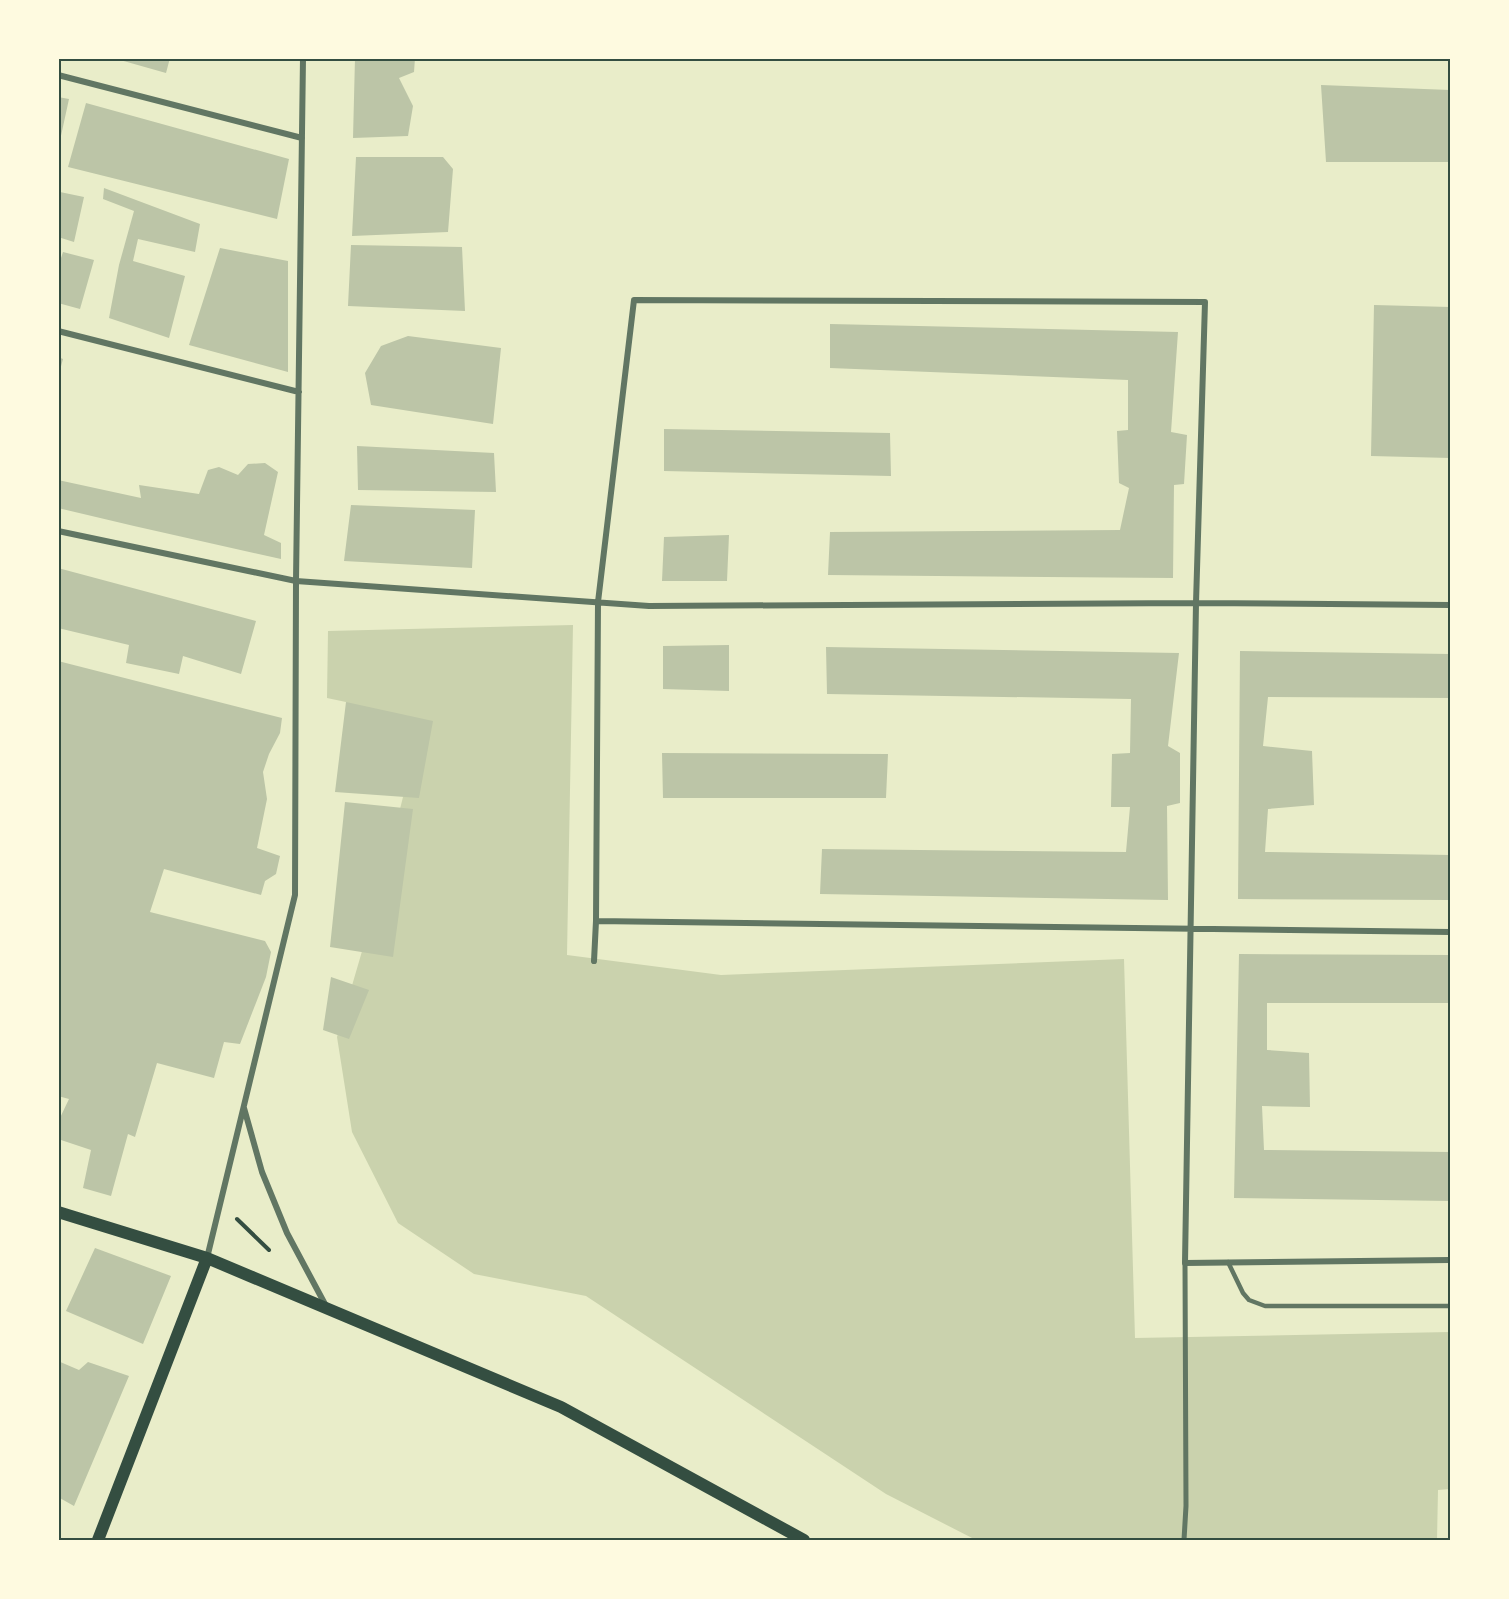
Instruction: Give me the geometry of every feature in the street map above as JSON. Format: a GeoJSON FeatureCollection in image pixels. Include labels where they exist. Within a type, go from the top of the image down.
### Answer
{"type":"FeatureCollection","features":[{"type":"Feature","properties":{"kind":"main road"},"geometry":{"type":"LineString","coordinates":[[58,1212],[207,1258],[561,1407],[804,1540]]}},
{"type":"Feature","properties":{"kind":"main road"},"geometry":{"type":"LineString","coordinates":[[98,1540],[207,1258]]}},
{"type":"Feature","properties":{"kind":"street"},"geometry":{"type":"LineString","coordinates":[[207,1258],[295,895],[296,581],[303,58]]}},
{"type":"Feature","properties":{"kind":"street"},"geometry":{"type":"LineString","coordinates":[[58,75],[302,138]]}},
{"type":"Feature","properties":{"kind":"street"},"geometry":{"type":"LineString","coordinates":[[594,961],[598,602],[634,300],[1205,302],[1190,928],[1185,1263],[1185,1540]]}},
{"type":"Feature","properties":{"kind":"street"},"geometry":{"type":"LineString","coordinates":[[58,331],[298,392]]}},
{"type":"Feature","properties":{"kind":"street"},"geometry":{"type":"LineString","coordinates":[[58,531],[296,581],[649,606],[1196,603],[1450,605]]}},
{"type":"Feature","properties":{"kind":"street"},"geometry":{"type":"LineString","coordinates":[[596,921],[1450,932]]}},
{"type":"Feature","properties":{"kind":"street"},"geometry":{"type":"LineString","coordinates":[[244,1107],[266,1182],[287,1233],[328,1309]]}},
{"type":"Feature","properties":{"kind":"street"},"geometry":{"type":"LineString","coordinates":[[1185,1263],[1450,1260]]}},
{"type":"Feature","properties":{"kind":"lane"},"geometry":{"type":"LineString","coordinates":[[1227,1262],[1243,1293],[1250,1300],[1265,1305],[1450,1306]]}},
{"type":"Feature","properties":{"kind":"path"},"geometry":{"type":"LineString","coordinates":[[237,1218],[269,1250]]}},
{"type":"Feature","properties":{"kind":"path"},"geometry":{"type":"LineString","coordinates":[[266,1257],[273,1242]]}},
{"type":"Feature","properties":{"kind":"green space"},"geometry":{"type":"Polygon","coordinates":[[[573,625],[567,955],[721,975],[1124,959],[1135,1338],[1450,1332],[1450,1489],[1438,1490],[1437,1540],[976,1540],[886,1494],[586,1296],[474,1274],[398,1223],[352,1132],[337,1037],[379,893],[407,781],[346,702],[327,698],[328,631],[573,625]]]}},
{"type":"Feature","properties":{"kind":"building"},"geometry":{"type":"Polygon","coordinates":[[[113,58],[170,58],[166,73],[113,58]]]}},
{"type":"Feature","properties":{"kind":"building"},"geometry":{"type":"Polygon","coordinates":[[[355,58],[415,58],[414,72],[399,78],[413,106],[408,136],[353,138],[355,58]]]}},
{"type":"Feature","properties":{"kind":"building"},"geometry":{"type":"Polygon","coordinates":[[[1321,85],[1450,90],[1450,162],[1326,162],[1321,85]]]}},
{"type":"Feature","properties":{"kind":"building"},"geometry":{"type":"Polygon","coordinates":[[[58,97],[69,99],[59,145],[58,144],[58,97]]]}},
{"type":"Feature","properties":{"kind":"building"},"geometry":{"type":"Polygon","coordinates":[[[86,103],[289,159],[277,219],[68,167],[86,103]]]}},
{"type":"Feature","properties":{"kind":"building"},"geometry":{"type":"Polygon","coordinates":[[[356,157],[443,157],[453,169],[448,232],[352,236],[356,157]]]}},
{"type":"Feature","properties":{"kind":"building"},"geometry":{"type":"Polygon","coordinates":[[[104,188],[200,224],[195,252],[138,239],[133,261],[185,276],[169,338],[109,318],[119,265],[134,211],[103,199],[104,188]]]}},
{"type":"Feature","properties":{"kind":"building"},"geometry":{"type":"Polygon","coordinates":[[[60,192],[84,197],[74,242],[58,237],[60,192]]]}},
{"type":"Feature","properties":{"kind":"building"},"geometry":{"type":"Polygon","coordinates":[[[351,245],[462,247],[465,311],[348,306],[351,245]]]}},
{"type":"Feature","properties":{"kind":"building"},"geometry":{"type":"Polygon","coordinates":[[[220,248],[288,261],[288,372],[189,345],[220,248]]]}},
{"type":"Feature","properties":{"kind":"building"},"geometry":{"type":"Polygon","coordinates":[[[63,252],[94,260],[80,309],[58,303],[58,267],[63,252]]]}},
{"type":"Feature","properties":{"kind":"building"},"geometry":{"type":"Polygon","coordinates":[[[1374,305],[1450,307],[1450,458],[1371,456],[1374,305]]]}},
{"type":"Feature","properties":{"kind":"building"},"geometry":{"type":"Polygon","coordinates":[[[830,324],[1178,332],[1171,432],[1187,435],[1184,484],[1174,485],[1173,578],[828,575],[830,532],[1120,530],[1129,488],[1119,483],[1117,431],[1128,430],[1128,380],[830,368],[830,324]]]}},
{"type":"Feature","properties":{"kind":"building"},"geometry":{"type":"Polygon","coordinates":[[[408,336],[501,348],[493,424],[371,405],[365,373],[381,346],[408,336]]]}},
{"type":"Feature","properties":{"kind":"building"},"geometry":{"type":"Polygon","coordinates":[[[58,357],[63,359],[59,374],[58,374],[58,357]]]}},
{"type":"Feature","properties":{"kind":"building"},"geometry":{"type":"Polygon","coordinates":[[[664,429],[890,433],[891,476],[664,471],[664,429]]]}},
{"type":"Feature","properties":{"kind":"building"},"geometry":{"type":"Polygon","coordinates":[[[357,446],[494,453],[496,492],[358,490],[357,446]]]}},
{"type":"Feature","properties":{"kind":"building"},"geometry":{"type":"Polygon","coordinates":[[[265,463],[278,472],[264,535],[281,543],[281,559],[58,508],[58,480],[141,498],[139,485],[199,494],[208,470],[219,467],[238,475],[248,464],[265,463]]]}},
{"type":"Feature","properties":{"kind":"building"},"geometry":{"type":"Polygon","coordinates":[[[351,505],[475,510],[472,568],[344,561],[351,505]]]}},
{"type":"Feature","properties":{"kind":"building"},"geometry":{"type":"Polygon","coordinates":[[[729,535],[727,581],[662,581],[664,537],[729,535]]]}},
{"type":"Feature","properties":{"kind":"building"},"geometry":{"type":"Polygon","coordinates":[[[58,568],[256,621],[241,674],[183,656],[179,674],[126,663],[129,645],[58,628],[58,568]]]}},
{"type":"Feature","properties":{"kind":"building"},"geometry":{"type":"Polygon","coordinates":[[[729,645],[729,691],[663,689],[663,646],[729,645]]]}},
{"type":"Feature","properties":{"kind":"building"},"geometry":{"type":"Polygon","coordinates":[[[826,647],[1179,653],[1168,746],[1180,753],[1180,803],[1167,806],[1168,900],[820,894],[822,849],[1126,852],[1130,807],[1111,807],[1112,754],[1130,753],[1131,699],[827,694],[826,647]]]}},
{"type":"Feature","properties":{"kind":"building"},"geometry":{"type":"Polygon","coordinates":[[[1240,651],[1450,654],[1450,698],[1268,697],[1263,746],[1312,751],[1314,805],[1268,809],[1265,852],[1450,855],[1450,900],[1238,899],[1240,651]]]}},
{"type":"Feature","properties":{"kind":"building"},"geometry":{"type":"Polygon","coordinates":[[[58,661],[282,718],[280,733],[263,772],[267,799],[257,848],[280,856],[276,874],[265,881],[261,895],[164,869],[150,912],[265,941],[271,952],[266,977],[240,1044],[224,1042],[214,1078],[157,1063],[135,1137],[128,1134],[111,1196],[83,1188],[91,1150],[58,1139],[58,1122],[69,1099],[58,1096],[58,661]]]}},
{"type":"Feature","properties":{"kind":"building"},"geometry":{"type":"Polygon","coordinates":[[[346,702],[433,721],[419,798],[335,792],[346,702]]]}},
{"type":"Feature","properties":{"kind":"building"},"geometry":{"type":"Polygon","coordinates":[[[662,753],[888,754],[886,798],[663,798],[662,753]]]}},
{"type":"Feature","properties":{"kind":"building"},"geometry":{"type":"Polygon","coordinates":[[[345,802],[413,809],[393,957],[330,947],[345,802]]]}},
{"type":"Feature","properties":{"kind":"building"},"geometry":{"type":"Polygon","coordinates":[[[1239,954],[1450,955],[1450,1003],[1267,1003],[1267,1050],[1309,1053],[1310,1107],[1262,1106],[1264,1150],[1450,1152],[1450,1201],[1234,1198],[1239,954]]]}},
{"type":"Feature","properties":{"kind":"building"},"geometry":{"type":"Polygon","coordinates":[[[331,977],[369,990],[349,1039],[323,1030],[331,977]]]}},
{"type":"Feature","properties":{"kind":"building"},"geometry":{"type":"Polygon","coordinates":[[[95,1248],[171,1276],[143,1344],[66,1311],[95,1248]]]}},
{"type":"Feature","properties":{"kind":"building"},"geometry":{"type":"Polygon","coordinates":[[[58,1361],[79,1370],[88,1362],[129,1376],[74,1506],[58,1497],[58,1361]]]}}]}
